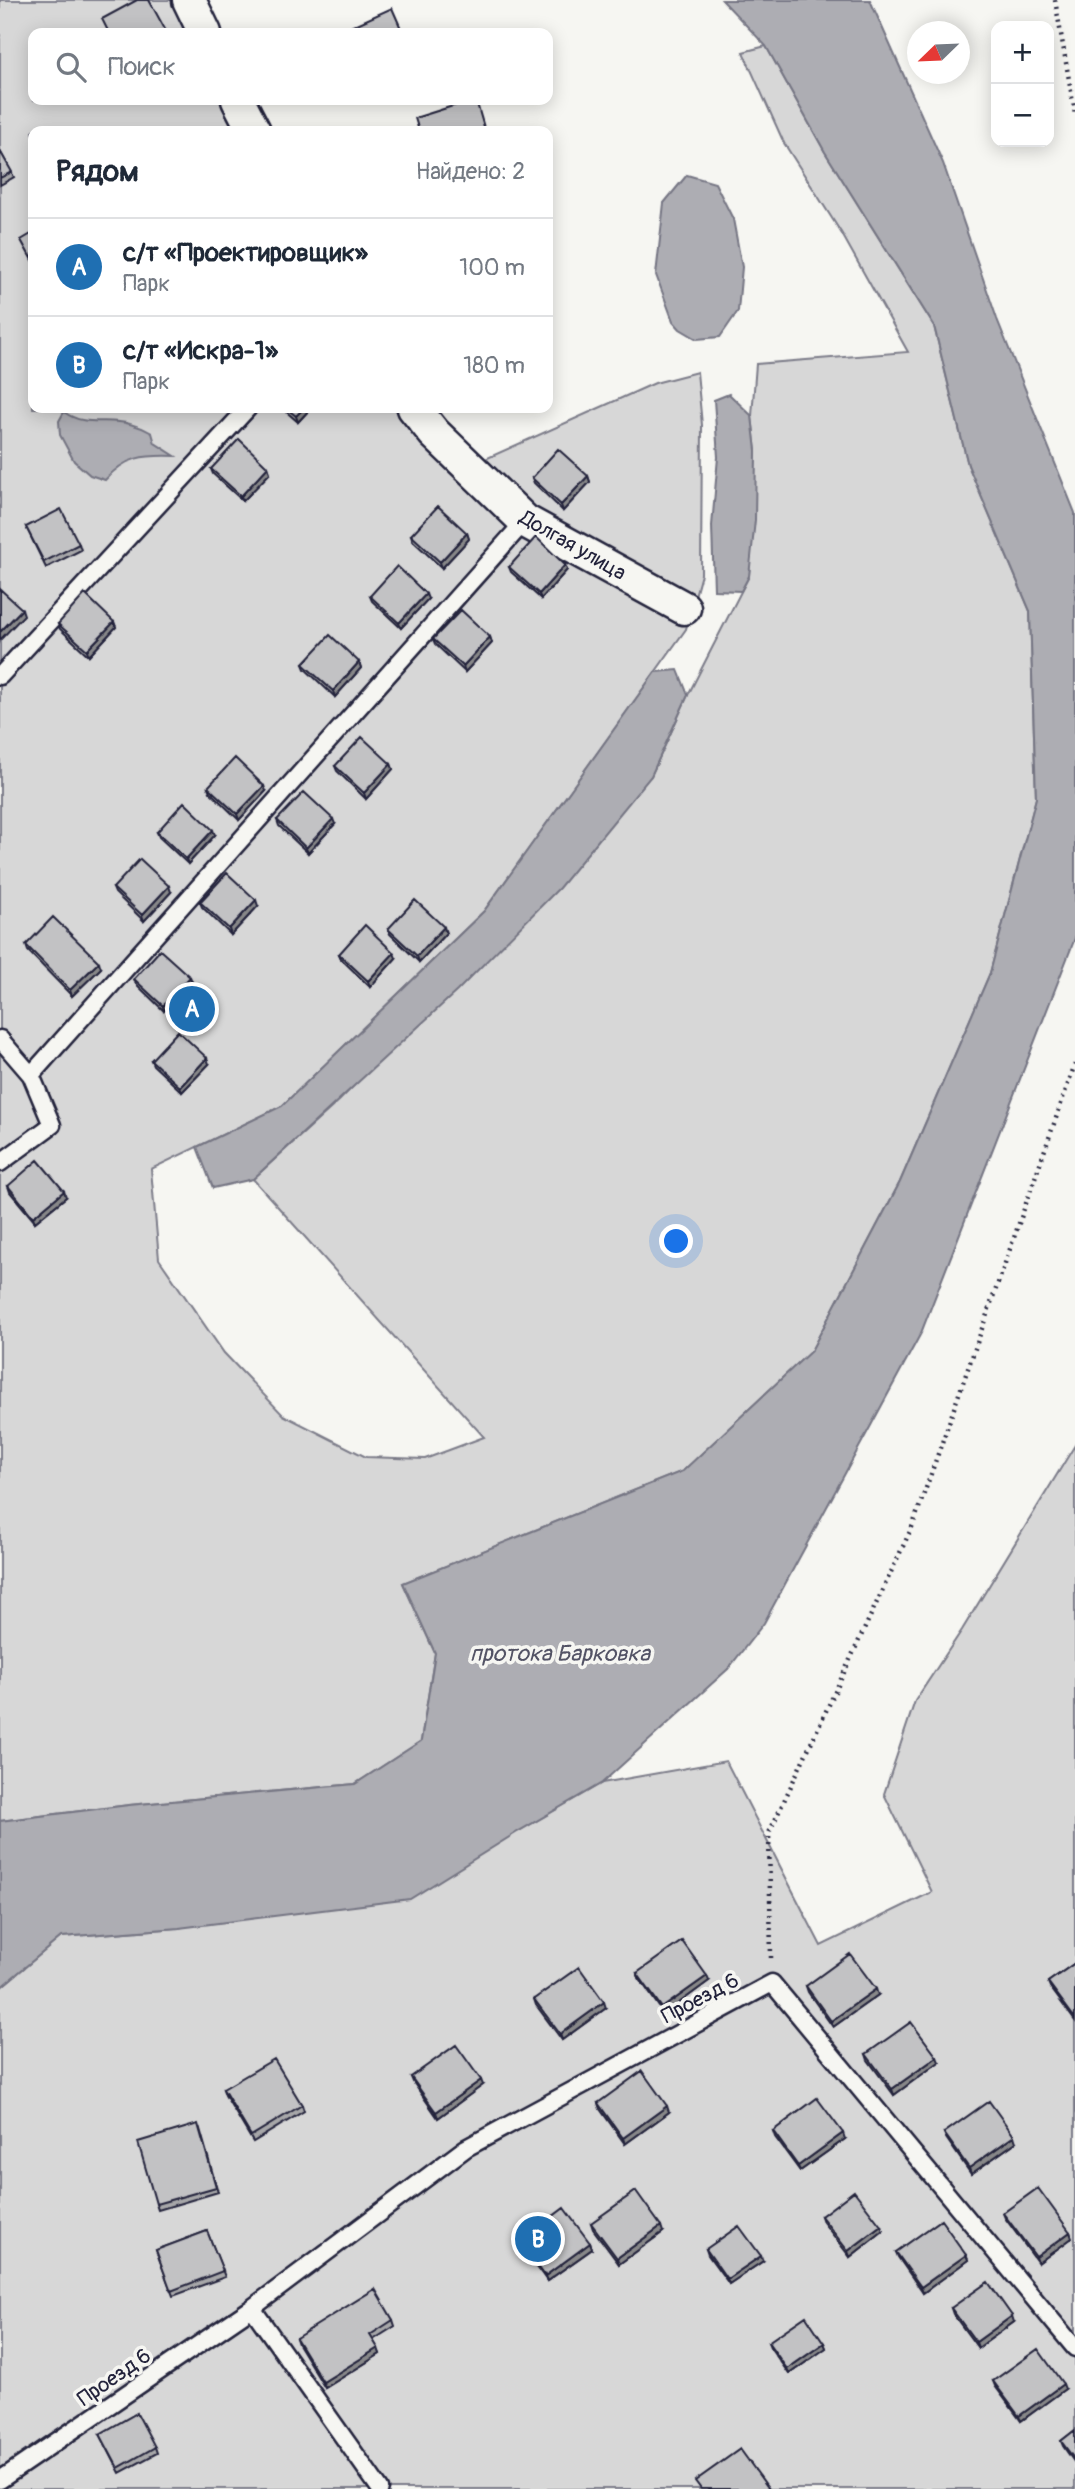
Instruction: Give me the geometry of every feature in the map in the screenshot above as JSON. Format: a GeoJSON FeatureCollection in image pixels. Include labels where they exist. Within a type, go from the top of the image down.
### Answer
{"type":"FeatureCollection","features":[{"type":"Feature","properties":{"kind":"street"},"geometry":{"type":"LineString","coordinates":[[189,0],[203,28]]}},
{"type":"Feature","properties":{"kind":"street"},"geometry":{"type":"LineString","coordinates":[[241,105],[251,126]]}},
{"type":"Feature","properties":{"kind":"street","name":"Долгая улица"},"geometry":{"type":"LineString","coordinates":[[418,413],[434,433],[525,521],[684,608]]}},
{"type":"Feature","properties":{"kind":"lane"},"geometry":{"type":"LineString","coordinates":[[0,676],[243,413]]}},
{"type":"Feature","properties":{"kind":"lane"},"geometry":{"type":"LineString","coordinates":[[31,1075],[525,521]]}},
{"type":"Feature","properties":{"kind":"lane"},"geometry":{"type":"LineString","coordinates":[[0,1039],[31,1075],[52,1125],[0,1163]]}},
{"type":"Feature","properties":{"kind":"lane","name":"Проезд 6"},"geometry":{"type":"LineString","coordinates":[[0,2480],[252,2308],[466,2148],[772,1983],[1075,2348]]}},
{"type":"Feature","properties":{"kind":"lane"},"geometry":{"type":"LineString","coordinates":[[252,2308],[380,2489]]}},
{"type":"Feature","properties":{"kind":"path"},"geometry":{"type":"LineString","coordinates":[[1055,0],[1075,114]]}},
{"type":"Feature","properties":{"kind":"path"},"geometry":{"type":"LineString","coordinates":[[772,1983],[769,1833],[913,1525],[1075,1064]]}},
{"type":"Feature","properties":{"kind":"shaded area"},"geometry":{"type":"Polygon","coordinates":[[[0,0],[179,0],[193,28],[28,28],[28,105],[229,105],[240,126],[28,126],[28,413],[399,413],[467,480],[483,460],[655,383],[697,372],[702,425],[701,574],[686,629],[484,911],[282,1106],[151,1169],[159,1259],[224,1353],[283,1415],[366,1457],[425,1459],[484,1437],[253,1179],[340,1100],[651,776],[688,695],[749,576],[756,451],[752,416],[756,364],[908,352],[842,234],[784,143],[743,52],[766,46],[825,152],[934,326],[968,465],[1030,611],[1036,798],[990,973],[900,1182],[811,1351],[683,1471],[403,1583],[435,1653],[421,1741],[355,1784],[129,1805],[0,1821],[0,0]]]}},
{"type":"Feature","properties":{"kind":"shaded area"},"geometry":{"type":"Polygon","coordinates":[[[1075,1445],[1075,2489],[0,2489],[0,1988],[61,1937],[179,1928],[519,1831],[602,1783],[726,1761],[821,1946],[932,1892],[884,1794],[915,1701],[962,1630],[1075,1445]]]}},
{"type":"Feature","properties":{"kind":"water","name":"протока Барковка"},"geometry":{"type":"Polygon","coordinates":[[[722,0],[870,0],[943,163],[997,319],[1075,513],[1075,938],[921,1333],[764,1623],[728,1669],[602,1783],[410,1899],[179,1928],[61,1937],[0,1988],[0,1821],[129,1805],[355,1784],[421,1741],[435,1653],[403,1583],[683,1471],[811,1351],[900,1182],[990,973],[1036,798],[1030,611],[968,465],[934,326],[825,152],[766,46],[722,0]]]}},
{"type":"Feature","properties":{"kind":"water"},"geometry":{"type":"Polygon","coordinates":[[[687,175],[715,183],[733,219],[742,267],[738,311],[720,337],[697,339],[680,329],[673,321],[656,275],[664,203],[687,175]]]}},
{"type":"Feature","properties":{"kind":"water"},"geometry":{"type":"Polygon","coordinates":[[[729,394],[752,416],[756,451],[755,520],[749,576],[741,591],[714,590],[712,526],[718,457],[714,400],[729,394]]]}},
{"type":"Feature","properties":{"kind":"water"},"geometry":{"type":"Polygon","coordinates":[[[66,413],[80,420],[133,425],[152,433],[155,443],[175,456],[136,459],[120,466],[105,480],[90,475],[74,461],[60,435],[59,421],[66,413]]]}},
{"type":"Feature","properties":{"kind":"water"},"geometry":{"type":"Polygon","coordinates":[[[678,670],[688,695],[651,776],[559,888],[457,991],[253,1179],[213,1188],[197,1147],[282,1106],[484,911],[655,672],[678,670]]]}},
{"type":"Feature","properties":{"kind":"building"},"geometry":{"type":"Polygon","coordinates":[[[137,0],[149,0],[164,28],[106,28],[102,19],[137,0]]]}},
{"type":"Feature","properties":{"kind":"building"},"geometry":{"type":"Polygon","coordinates":[[[392,8],[401,28],[348,28],[392,8]]]}},
{"type":"Feature","properties":{"kind":"building"},"geometry":{"type":"Polygon","coordinates":[[[456,105],[477,105],[484,126],[417,126],[415,118],[456,105]]]}},
{"type":"Feature","properties":{"kind":"building"},"geometry":{"type":"Polygon","coordinates":[[[0,151],[12,172],[0,178],[0,151]]]}},
{"type":"Feature","properties":{"kind":"building"},"geometry":{"type":"Polygon","coordinates":[[[28,236],[28,253],[21,240],[28,236]]]}},
{"type":"Feature","properties":{"kind":"building"},"geometry":{"type":"Polygon","coordinates":[[[239,439],[268,467],[241,496],[211,469],[239,439]]]}},
{"type":"Feature","properties":{"kind":"building"},"geometry":{"type":"Polygon","coordinates":[[[558,449],[588,476],[561,505],[532,478],[558,449]]]}},
{"type":"Feature","properties":{"kind":"building"},"geometry":{"type":"Polygon","coordinates":[[[438,506],[467,533],[440,562],[411,535],[438,506]]]}},
{"type":"Feature","properties":{"kind":"building"},"geometry":{"type":"Polygon","coordinates":[[[61,509],[79,544],[44,562],[26,527],[61,509]]]}},
{"type":"Feature","properties":{"kind":"building"},"geometry":{"type":"Polygon","coordinates":[[[536,537],[565,565],[539,594],[509,567],[536,537]]]}},
{"type":"Feature","properties":{"kind":"building"},"geometry":{"type":"Polygon","coordinates":[[[397,566],[426,594],[399,623],[370,596],[397,566]]]}},
{"type":"Feature","properties":{"kind":"building"},"geometry":{"type":"Polygon","coordinates":[[[0,589],[22,609],[0,632],[0,589]]]}},
{"type":"Feature","properties":{"kind":"building"},"geometry":{"type":"Polygon","coordinates":[[[85,594],[114,622],[87,650],[58,624],[85,594]]]}},
{"type":"Feature","properties":{"kind":"building"},"geometry":{"type":"Polygon","coordinates":[[[461,610],[490,637],[463,666],[433,639],[461,610]]]}},
{"type":"Feature","properties":{"kind":"building"},"geometry":{"type":"Polygon","coordinates":[[[330,635],[359,662],[333,691],[303,664],[330,635]]]}},
{"type":"Feature","properties":{"kind":"building"},"geometry":{"type":"Polygon","coordinates":[[[362,737],[391,764],[364,793],[335,766],[362,737]]]}},
{"type":"Feature","properties":{"kind":"building"},"geometry":{"type":"Polygon","coordinates":[[[235,758],[264,786],[237,814],[208,787],[235,758]]]}},
{"type":"Feature","properties":{"kind":"building"},"geometry":{"type":"Polygon","coordinates":[[[304,792],[333,819],[306,848],[277,820],[304,792]]]}},
{"type":"Feature","properties":{"kind":"building"},"geometry":{"type":"Polygon","coordinates":[[[184,802],[213,830],[186,859],[157,832],[184,802]]]}},
{"type":"Feature","properties":{"kind":"building"},"geometry":{"type":"Polygon","coordinates":[[[140,859],[169,886],[142,915],[113,888],[140,859]]]}},
{"type":"Feature","properties":{"kind":"building"},"geometry":{"type":"Polygon","coordinates":[[[227,873],[256,900],[229,929],[200,902],[227,873]]]}},
{"type":"Feature","properties":{"kind":"building"},"geometry":{"type":"Polygon","coordinates":[[[415,900],[444,927],[417,956],[388,929],[415,900]]]}},
{"type":"Feature","properties":{"kind":"building"},"geometry":{"type":"Polygon","coordinates":[[[53,917],[99,962],[70,990],[26,945],[53,917]]]}},
{"type":"Feature","properties":{"kind":"building"},"geometry":{"type":"Polygon","coordinates":[[[365,925],[394,953],[368,981],[339,954],[365,925]]]}},
{"type":"Feature","properties":{"kind":"building"},"geometry":{"type":"Polygon","coordinates":[[[160,950],[190,977],[163,1006],[134,979],[160,950]]]}},
{"type":"Feature","properties":{"kind":"building"},"geometry":{"type":"Polygon","coordinates":[[[178,1031],[207,1058],[180,1087],[151,1060],[178,1031]]]}},
{"type":"Feature","properties":{"kind":"building"},"geometry":{"type":"Polygon","coordinates":[[[38,1160],[64,1191],[33,1217],[8,1186],[38,1160]]]}},
{"type":"Feature","properties":{"kind":"building"},"geometry":{"type":"Polygon","coordinates":[[[682,1941],[707,1976],[662,2008],[637,1973],[682,1941]]]}},
{"type":"Feature","properties":{"kind":"building"},"geometry":{"type":"Polygon","coordinates":[[[850,1954],[876,1989],[831,2021],[806,1986],[850,1954]]]}},
{"type":"Feature","properties":{"kind":"building"},"geometry":{"type":"Polygon","coordinates":[[[1075,1963],[1075,2016],[1074,2017],[1048,1982],[1075,1963]]]}},
{"type":"Feature","properties":{"kind":"building"},"geometry":{"type":"Polygon","coordinates":[[[579,1967],[604,2002],[560,2034],[534,1999],[579,1967]]]}},
{"type":"Feature","properties":{"kind":"building"},"geometry":{"type":"Polygon","coordinates":[[[911,2022],[937,2057],[892,2089],[866,2054],[911,2022]]]}},
{"type":"Feature","properties":{"kind":"building"},"geometry":{"type":"Polygon","coordinates":[[[456,2045],[481,2080],[436,2112],[411,2077],[456,2045]]]}},
{"type":"Feature","properties":{"kind":"building"},"geometry":{"type":"Polygon","coordinates":[[[274,2059],[302,2105],[251,2136],[223,2089],[274,2059]]]}},
{"type":"Feature","properties":{"kind":"building"},"geometry":{"type":"Polygon","coordinates":[[[642,2071],[667,2106],[623,2138],[598,2103],[642,2071]]]}},
{"type":"Feature","properties":{"kind":"building"},"geometry":{"type":"Polygon","coordinates":[[[817,2098],[843,2133],[798,2166],[773,2131],[817,2098]]]}},
{"type":"Feature","properties":{"kind":"building"},"geometry":{"type":"Polygon","coordinates":[[[989,2101],[1014,2136],[969,2168],[944,2133],[989,2101]]]}},
{"type":"Feature","properties":{"kind":"building"},"geometry":{"type":"Polygon","coordinates":[[[198,2124],[216,2187],[156,2204],[138,2142],[198,2124]]]}},
{"type":"Feature","properties":{"kind":"building"},"geometry":{"type":"Polygon","coordinates":[[[1038,2188],[1070,2232],[1036,2257],[1003,2213],[1038,2188]]]}},
{"type":"Feature","properties":{"kind":"building"},"geometry":{"type":"Polygon","coordinates":[[[636,2191],[661,2226],[617,2258],[591,2223],[636,2191]]]}},
{"type":"Feature","properties":{"kind":"building"},"geometry":{"type":"Polygon","coordinates":[[[854,2191],[881,2226],[848,2251],[821,2216],[854,2191]]]}},
{"type":"Feature","properties":{"kind":"building"},"geometry":{"type":"Polygon","coordinates":[[[564,2208],[590,2243],[545,2276],[520,2241],[564,2208]]]}},
{"type":"Feature","properties":{"kind":"building"},"geometry":{"type":"Polygon","coordinates":[[[941,2220],[966,2255],[921,2287],[896,2252],[941,2220]]]}},
{"type":"Feature","properties":{"kind":"building"},"geometry":{"type":"Polygon","coordinates":[[[739,2226],[761,2256],[727,2279],[706,2249],[739,2226]]]}},
{"type":"Feature","properties":{"kind":"building"},"geometry":{"type":"Polygon","coordinates":[[[207,2231],[223,2271],[171,2291],[156,2250],[207,2231]]]}},
{"type":"Feature","properties":{"kind":"building"},"geometry":{"type":"Polygon","coordinates":[[[988,2282],[1012,2316],[976,2342],[951,2308],[988,2282]]]}},
{"type":"Feature","properties":{"kind":"building"},"geometry":{"type":"Polygon","coordinates":[[[375,2289],[393,2320],[370,2335],[378,2348],[323,2382],[296,2338],[375,2289]]]}},
{"type":"Feature","properties":{"kind":"building"},"geometry":{"type":"Polygon","coordinates":[[[806,2316],[824,2343],[787,2369],[768,2342],[806,2316]]]}},
{"type":"Feature","properties":{"kind":"building"},"geometry":{"type":"Polygon","coordinates":[[[1038,2349],[1063,2384],[1019,2416],[993,2381],[1038,2349]]]}},
{"type":"Feature","properties":{"kind":"building"},"geometry":{"type":"Polygon","coordinates":[[[137,2413],[155,2447],[118,2468],[100,2434],[137,2413]]]}},
{"type":"Feature","properties":{"kind":"building"},"geometry":{"type":"Polygon","coordinates":[[[1075,2430],[1075,2460],[1061,2441],[1075,2430]]]}},
{"type":"Feature","properties":{"kind":"building"},"geometry":{"type":"Polygon","coordinates":[[[740,2449],[769,2489],[701,2489],[695,2481],[740,2449]]]}},
{"type":"Feature","properties":{"kind":"place","name":"с/т «Проектировщик»"},"geometry":{"type":"Point","coordinates":[192,1009]}},
{"type":"Feature","properties":{"kind":"place","name":"с/т «Искра-1»"},"geometry":{"type":"Point","coordinates":[538,2239]}}]}
